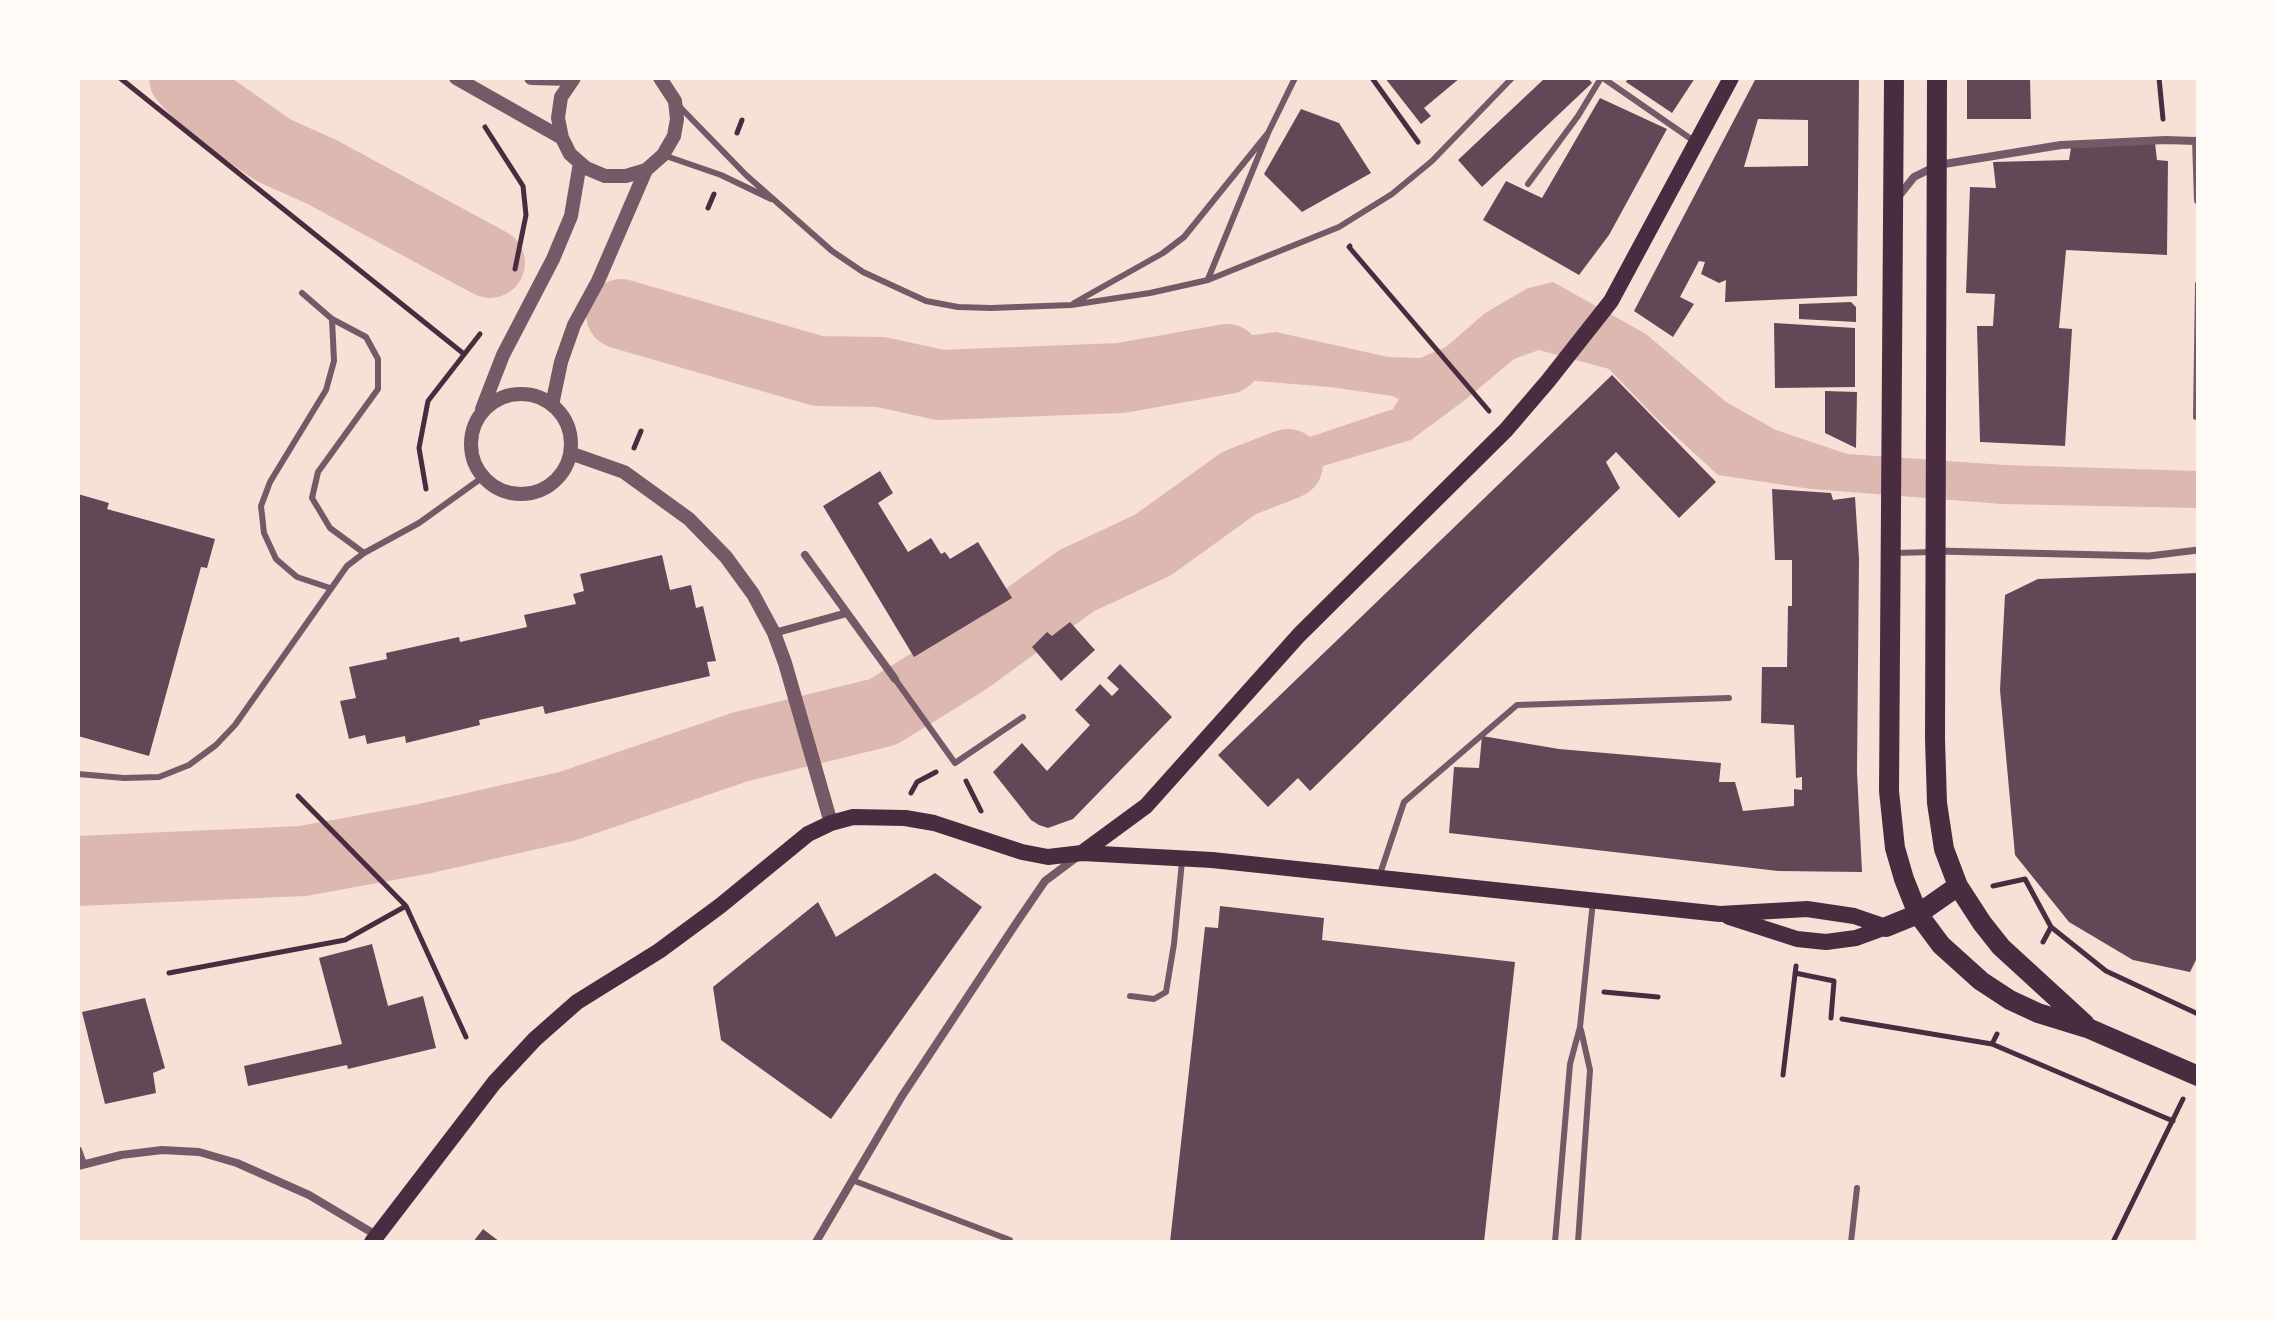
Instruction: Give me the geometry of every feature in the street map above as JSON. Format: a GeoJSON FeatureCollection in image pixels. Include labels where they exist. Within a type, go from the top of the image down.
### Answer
{"type":"FeatureCollection","features":[{"type":"Feature","properties":{"kind":"main road"},"geometry":{"type":"LineString","coordinates":[[1082,853],[1146,806],[1299,635],[1506,430],[1568,356],[1611,301],[1731,78]]}},
{"type":"Feature","properties":{"kind":"main road"},"geometry":{"type":"LineString","coordinates":[[1894,78],[1889,445],[1891,822],[1904,879],[1918,914],[1941,945],[1991,988],[2038,1013],[2090,1029],[2198,1076]]}},
{"type":"Feature","properties":{"kind":"main road"},"geometry":{"type":"LineString","coordinates":[[1937,78],[1937,803],[1944,849],[1958,886],[2001,947],[2090,1029]]}},
{"type":"Feature","properties":{"kind":"main road"},"geometry":{"type":"LineString","coordinates":[[374,1238],[494,1083],[535,1039],[577,1002],[659,951],[808,834],[853,817],[905,818],[934,823],[1022,852],[1048,857],[1082,853],[1182,858],[1720,914],[1807,909],[1854,916],[1886,927]]}},
{"type":"Feature","properties":{"kind":"main road"},"geometry":{"type":"LineString","coordinates":[[1720,914],[1797,939],[1826,942],[1856,938],[1918,914],[1958,886]]}},
{"type":"Feature","properties":{"kind":"street"},"geometry":{"type":"LineString","coordinates":[[456,78],[562,138]]}},
{"type":"Feature","properties":{"kind":"street"},"geometry":{"type":"LineString","coordinates":[[531,78],[573,79]]}},
{"type":"Feature","properties":{"kind":"street"},"geometry":{"type":"LineString","coordinates":[[573,79],[561,97],[558,118],[562,138],[570,154],[580,163],[605,176],[626,176],[646,170],[663,155],[674,136],[677,119],[675,101],[666,80]]}},
{"type":"Feature","properties":{"kind":"street"},"geometry":{"type":"LineString","coordinates":[[1894,204],[1903,187],[1914,177],[1938,165],[2061,145],[2165,140],[2196,141],[2198,200]]}},
{"type":"Feature","properties":{"kind":"street"},"geometry":{"type":"LineString","coordinates":[[481,414],[493,402],[507,396],[523,394],[538,397],[552,405],[563,416],[570,434],[570,453],[564,471],[555,481],[534,493],[507,492],[483,477],[474,463],[470,446],[473,428],[503,355],[553,259],[571,216],[580,163]]}},
{"type":"Feature","properties":{"kind":"street"},"geometry":{"type":"LineString","coordinates":[[552,405],[561,362],[574,325],[598,281],[646,170]]}},
{"type":"Feature","properties":{"kind":"street"},"geometry":{"type":"LineString","coordinates":[[570,453],[624,472],[689,519],[726,557],[753,594],[774,633],[831,823]]}},
{"type":"Feature","properties":{"kind":"street"},"geometry":{"type":"LineString","coordinates":[[1936,551],[2149,556],[2198,550]]}},
{"type":"Feature","properties":{"kind":"street"},"geometry":{"type":"LineString","coordinates":[[805,555],[895,679]]}},
{"type":"Feature","properties":{"kind":"street"},"geometry":{"type":"LineString","coordinates":[[774,633],[847,613]]}},
{"type":"Feature","properties":{"kind":"street"},"geometry":{"type":"LineString","coordinates":[[816,1242],[902,1096],[1038,891],[1045,881],[1082,853]]}},
{"type":"Feature","properties":{"kind":"street"},"geometry":{"type":"LineString","coordinates":[[78,1150],[81,1165],[121,1155],[162,1150],[199,1152],[237,1163],[309,1195],[374,1238]]}},
{"type":"Feature","properties":{"kind":"lane"},"geometry":{"type":"LineString","coordinates":[[1208,280],[1268,133],[1295,78]]}},
{"type":"Feature","properties":{"kind":"lane"},"geometry":{"type":"LineString","coordinates":[[675,101],[746,175],[832,251],[863,272],[926,301],[958,307],[991,308],[1071,305],[1208,280],[1339,227],[1392,194],[1432,161],[1512,78]]}},
{"type":"Feature","properties":{"kind":"lane"},"geometry":{"type":"LineString","coordinates":[[1528,184],[1602,78],[1697,143]]}},
{"type":"Feature","properties":{"kind":"lane"},"geometry":{"type":"LineString","coordinates":[[1071,305],[1163,253],[1184,237],[1268,133]]}},
{"type":"Feature","properties":{"kind":"lane"},"geometry":{"type":"LineString","coordinates":[[663,155],[721,175],[777,203]]}},
{"type":"Feature","properties":{"kind":"lane"},"geometry":{"type":"LineString","coordinates":[[2196,417],[2198,284]]}},
{"type":"Feature","properties":{"kind":"lane"},"geometry":{"type":"LineString","coordinates":[[302,293],[332,319],[366,337],[378,359],[378,389],[318,472],[312,498],[330,528],[364,553]]}},
{"type":"Feature","properties":{"kind":"lane"},"geometry":{"type":"LineString","coordinates":[[330,588],[297,577],[276,559],[264,533],[261,506],[270,482],[326,390],[334,361],[332,319]]}},
{"type":"Feature","properties":{"kind":"lane"},"geometry":{"type":"LineString","coordinates":[[78,774],[159,777],[198,758],[235,725],[347,566],[483,477]]}},
{"type":"Feature","properties":{"kind":"lane"},"geometry":{"type":"LineString","coordinates":[[1890,553],[1936,551]]}},
{"type":"Feature","properties":{"kind":"lane"},"geometry":{"type":"LineString","coordinates":[[895,679],[955,763],[1023,717]]}},
{"type":"Feature","properties":{"kind":"lane"},"geometry":{"type":"LineString","coordinates":[[1379,877],[1404,802],[1517,705],[1729,698]]}},
{"type":"Feature","properties":{"kind":"lane"},"geometry":{"type":"LineString","coordinates":[[1130,996],[1154,999],[1166,992],[1182,858]]}},
{"type":"Feature","properties":{"kind":"lane"},"geometry":{"type":"LineString","coordinates":[[1555,1242],[1570,1064],[1580,1027],[1593,901]]}},
{"type":"Feature","properties":{"kind":"lane"},"geometry":{"type":"LineString","coordinates":[[1578,1242],[1590,1070],[1580,1027]]}},
{"type":"Feature","properties":{"kind":"lane"},"geometry":{"type":"LineString","coordinates":[[852,1180],[1010,1242]]}},
{"type":"Feature","properties":{"kind":"lane"},"geometry":{"type":"LineString","coordinates":[[1851,1242],[1857,1188]]}},
{"type":"Feature","properties":{"kind":"path"},"geometry":{"type":"LineString","coordinates":[[120,78],[464,354]]}},
{"type":"Feature","properties":{"kind":"path"},"geometry":{"type":"LineString","coordinates":[[1372,78],[1432,161]]}},
{"type":"Feature","properties":{"kind":"path"},"geometry":{"type":"LineString","coordinates":[[2159,78],[2165,140]]}},
{"type":"Feature","properties":{"kind":"path"},"geometry":{"type":"LineString","coordinates":[[476,115],[523,186],[526,215],[513,276]]}},
{"type":"Feature","properties":{"kind":"path"},"geometry":{"type":"LineString","coordinates":[[1360,238],[1349,247],[1481,403]]}},
{"type":"Feature","properties":{"kind":"path"},"geometry":{"type":"LineString","coordinates":[[430,514],[419,448],[428,401],[483,329]]}},
{"type":"Feature","properties":{"kind":"path"},"geometry":{"type":"LineString","coordinates":[[298,796],[406,906],[466,1037]]}},
{"type":"Feature","properties":{"kind":"path"},"geometry":{"type":"LineString","coordinates":[[1992,887],[2025,879],[2051,927],[2106,971],[2198,1014]]}},
{"type":"Feature","properties":{"kind":"path"},"geometry":{"type":"LineString","coordinates":[[169,973],[345,940],[406,906]]}},
{"type":"Feature","properties":{"kind":"path"},"geometry":{"type":"LineString","coordinates":[[2043,942],[2051,927]]}},
{"type":"Feature","properties":{"kind":"path"},"geometry":{"type":"LineString","coordinates":[[1783,1075],[1795,973],[1834,981],[1831,1018]]}},
{"type":"Feature","properties":{"kind":"path"},"geometry":{"type":"LineString","coordinates":[[1625,993],[1658,997]]}},
{"type":"Feature","properties":{"kind":"path"},"geometry":{"type":"LineString","coordinates":[[1842,1019],[1992,1044],[2173,1121],[2113,1242]]}},
{"type":"Feature","properties":{"kind":"path"},"geometry":{"type":"LineString","coordinates":[[1992,1044],[1997,1034]]}},
{"type":"Feature","properties":{"kind":"shaded area"},"geometry":{"type":"Polygon","coordinates":[[[1553,282],[1646,334],[1726,402],[1776,430],[1847,454],[2005,465],[2198,471],[2198,508],[2002,504],[1811,489],[1718,475],[1609,369],[1539,350],[1514,359],[1411,440],[1279,479],[1243,495],[1217,517],[1189,496],[1277,448],[1393,409],[1399,399],[1330,387],[1219,378],[1180,388],[1139,391],[1122,352],[1276,332],[1388,357],[1420,358],[1446,347],[1485,313],[1528,288],[1553,282]]]}},
{"type":"Feature","properties":{"kind":"building"},"geometry":{"type":"Polygon","coordinates":[[[1385,78],[1460,78],[1424,108],[1431,116],[1421,124],[1385,78]]]}},
{"type":"Feature","properties":{"kind":"building"},"geometry":{"type":"Polygon","coordinates":[[[1545,78],[1588,78],[1592,83],[1482,187],[1458,160],[1545,78]]]}},
{"type":"Feature","properties":{"kind":"building"},"geometry":{"type":"Polygon","coordinates":[[[1628,78],[1695,78],[1672,113],[1626,82],[1628,78]]]}},
{"type":"Feature","properties":{"kind":"building"},"geometry":{"type":"Polygon","coordinates":[[[1756,78],[1859,78],[1857,296],[1725,302],[1726,280],[1719,283],[1701,274],[1705,262],[1699,261],[1680,297],[1694,304],[1673,337],[1634,311],[1756,78]],[[1758,119],[1744,167],[1808,166],[1808,120],[1758,119]]]}},
{"type":"Feature","properties":{"kind":"building"},"geometry":{"type":"Polygon","coordinates":[[[1967,78],[2030,78],[2031,119],[1967,119],[1967,78]]]}},
{"type":"Feature","properties":{"kind":"building"},"geometry":{"type":"Polygon","coordinates":[[[1600,98],[1667,129],[1609,235],[1579,275],[1483,220],[1506,181],[1542,198],[1600,98]]]}},
{"type":"Feature","properties":{"kind":"building"},"geometry":{"type":"Polygon","coordinates":[[[1301,109],[1339,123],[1371,173],[1302,212],[1264,174],[1301,109]]]}},
{"type":"Feature","properties":{"kind":"building"},"geometry":{"type":"Polygon","coordinates":[[[2155,143],[2157,160],[2168,161],[2167,255],[2066,250],[2059,328],[2072,329],[2065,446],[1980,442],[1977,326],[1993,326],[1995,294],[1966,293],[1970,187],[1996,188],[1993,162],[2069,160],[2071,148],[2155,143]]]}},
{"type":"Feature","properties":{"kind":"building"},"geometry":{"type":"Polygon","coordinates":[[[1851,302],[1856,307],[1856,322],[1799,319],[1799,304],[1851,302]]]}},
{"type":"Feature","properties":{"kind":"building"},"geometry":{"type":"Polygon","coordinates":[[[1774,323],[1855,328],[1855,387],[1775,388],[1774,323]]]}},
{"type":"Feature","properties":{"kind":"building"},"geometry":{"type":"Polygon","coordinates":[[[1612,375],[1716,482],[1679,518],[1616,452],[1606,462],[1620,488],[1310,791],[1298,778],[1268,807],[1218,755],[1612,375]]]}},
{"type":"Feature","properties":{"kind":"building"},"geometry":{"type":"Polygon","coordinates":[[[1825,391],[1857,392],[1856,448],[1825,433],[1825,391]]]}},
{"type":"Feature","properties":{"kind":"building"},"geometry":{"type":"Polygon","coordinates":[[[880,471],[893,493],[878,503],[908,552],[931,538],[941,554],[945,552],[950,559],[978,542],[1012,598],[914,657],[823,506],[880,471]]]}},
{"type":"Feature","properties":{"kind":"building"},"geometry":{"type":"Polygon","coordinates":[[[1772,489],[1831,493],[1833,500],[1855,497],[1859,559],[1857,772],[1862,872],[1778,871],[1449,833],[1454,767],[1479,768],[1482,736],[1559,749],[1721,763],[1719,782],[1735,782],[1743,811],[1794,806],[1794,789],[1802,790],[1802,777],[1796,778],[1794,725],[1761,723],[1762,667],[1787,667],[1788,606],[1792,606],[1792,560],[1775,560],[1772,489]]]}},
{"type":"Feature","properties":{"kind":"building"},"geometry":{"type":"Polygon","coordinates":[[[78,494],[109,503],[107,509],[215,539],[207,568],[201,567],[149,756],[78,736],[78,494]]]}},
{"type":"Feature","properties":{"kind":"building"},"geometry":{"type":"Polygon","coordinates":[[[662,555],[670,590],[691,585],[696,608],[703,606],[716,661],[707,662],[710,676],[545,714],[543,706],[479,720],[480,725],[406,743],[405,736],[367,744],[365,735],[349,739],[340,701],[356,698],[349,667],[387,659],[386,653],[459,637],[460,642],[527,627],[524,615],[576,604],[573,594],[584,591],[580,574],[662,555]]]}},
{"type":"Feature","properties":{"kind":"building"},"geometry":{"type":"Polygon","coordinates":[[[2198,573],[2198,956],[2190,972],[2133,960],[2069,922],[2015,855],[2000,690],[2005,595],[2038,579],[2198,573]]]}},
{"type":"Feature","properties":{"kind":"building"},"geometry":{"type":"Polygon","coordinates":[[[1070,622],[1095,650],[1061,681],[1032,647],[1047,632],[1052,636],[1070,622]]]}},
{"type":"Feature","properties":{"kind":"building"},"geometry":{"type":"Polygon","coordinates":[[[1120,664],[1172,717],[1073,819],[1048,828],[1039,825],[1031,820],[993,772],[1022,743],[1047,771],[1090,725],[1075,710],[1100,684],[1112,696],[1119,689],[1107,678],[1120,664]]]}},
{"type":"Feature","properties":{"kind":"building"},"geometry":{"type":"Polygon","coordinates":[[[935,873],[982,907],[831,1119],[721,1040],[713,987],[818,902],[836,937],[935,873]]]}},
{"type":"Feature","properties":{"kind":"building"},"geometry":{"type":"Polygon","coordinates":[[[1220,906],[1324,918],[1322,940],[1515,962],[1484,1242],[1170,1242],[1205,927],[1218,928],[1220,906]]]}},
{"type":"Feature","properties":{"kind":"building"},"geometry":{"type":"Polygon","coordinates":[[[372,944],[388,1006],[423,996],[436,1048],[348,1069],[347,1065],[248,1086],[244,1066],[342,1044],[319,958],[372,944]]]}},
{"type":"Feature","properties":{"kind":"building"},"geometry":{"type":"Polygon","coordinates":[[[145,998],[165,1068],[153,1073],[156,1093],[105,1104],[82,1012],[145,998]]]}},
{"type":"Feature","properties":{"kind":"building"},"geometry":{"type":"Polygon","coordinates":[[[483,1229],[500,1242],[473,1242],[483,1229]]]}},
{"type":"Feature","properties":{"kind":"waterway"},"geometry":{"type":"LineString","coordinates":[[184,78],[209,105],[273,150],[322,172],[490,263]]}},
{"type":"Feature","properties":{"kind":"waterway"},"geometry":{"type":"LineString","coordinates":[[621,314],[818,371],[881,372],[940,385],[1121,378],[1227,359]]}},
{"type":"Feature","properties":{"kind":"waterway"},"geometry":{"type":"LineString","coordinates":[[78,871],[303,861],[423,839],[568,806],[740,747],[883,712],[967,660],[1076,581],[1153,545],[1239,483],[1288,464]]}}]}
